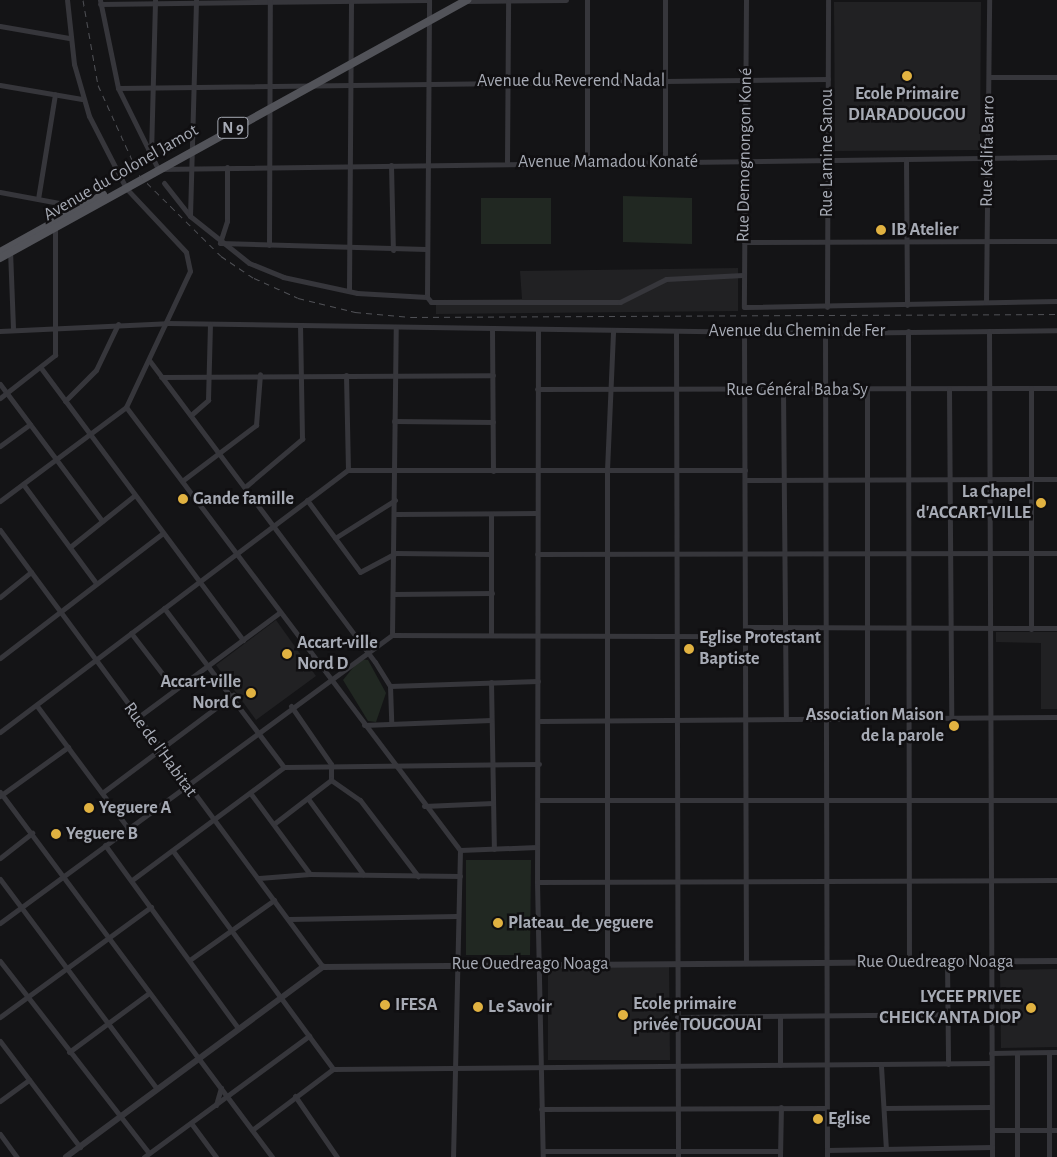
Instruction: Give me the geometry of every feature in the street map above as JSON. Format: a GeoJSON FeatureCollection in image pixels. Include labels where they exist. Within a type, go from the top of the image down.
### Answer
{"type":"FeatureCollection","features":[{"type":"Feature","properties":{"kind":"main road","name":"Avenue du Colonel Jamot"},"geometry":{"type":"LineString","coordinates":[[0,258],[10,250],[125,185],[463,0]]}},
{"type":"Feature","properties":{"kind":"main road","name":"Avenue du Colonel Jamot"},"geometry":{"type":"LineString","coordinates":[[0,252],[10,250],[55,228],[85,208]]}},
{"type":"Feature","properties":{"kind":"street"},"geometry":{"type":"LineString","coordinates":[[0,501],[126,407],[188,279],[190,261],[125,185],[82,99],[69,38],[67,0]]}},
{"type":"Feature","properties":{"kind":"street"},"geometry":{"type":"LineString","coordinates":[[157,168],[118,88],[100,2],[428,0],[426,249],[427,297],[431,302],[620,302],[666,278],[743,275]]}},
{"type":"Feature","properties":{"kind":"street"},"geometry":{"type":"LineString","coordinates":[[463,0],[566,0]]}},
{"type":"Feature","properties":{"kind":"street"},"geometry":{"type":"LineString","coordinates":[[587,0],[587,162]]}},
{"type":"Feature","properties":{"kind":"street"},"geometry":{"type":"LineString","coordinates":[[665,0],[665,162]]}},
{"type":"Feature","properties":{"kind":"street","name":"Rue Demognongon Koné"},"geometry":{"type":"LineString","coordinates":[[746,0],[743,304],[748,308]]}},
{"type":"Feature","properties":{"kind":"street","name":"Rue Lamine Sanou"},"geometry":{"type":"LineString","coordinates":[[827,307],[828,0]]}},
{"type":"Feature","properties":{"kind":"street","name":"Rue Kalifa Barro"},"geometry":{"type":"LineString","coordinates":[[986,302],[989,0]]}},
{"type":"Feature","properties":{"kind":"street"},"geometry":{"type":"LineString","coordinates":[[349,290],[348,166],[351,1]]}},
{"type":"Feature","properties":{"kind":"street"},"geometry":{"type":"LineString","coordinates":[[507,162],[508,1]]}},
{"type":"Feature","properties":{"kind":"street"},"geometry":{"type":"LineString","coordinates":[[151,156],[154,86],[154,2]]}},
{"type":"Feature","properties":{"kind":"street"},"geometry":{"type":"LineString","coordinates":[[190,216],[196,2]]}},
{"type":"Feature","properties":{"kind":"street"},"geometry":{"type":"LineString","coordinates":[[269,245],[270,2]]}},
{"type":"Feature","properties":{"kind":"street"},"geometry":{"type":"LineString","coordinates":[[0,26],[69,38]]}},
{"type":"Feature","properties":{"kind":"street"},"geometry":{"type":"LineString","coordinates":[[989,77],[1057,77]]}},
{"type":"Feature","properties":{"kind":"street","name":"Avenue du Reverend Nadal"},"geometry":{"type":"LineString","coordinates":[[118,88],[428,81],[507,83],[828,78]]}},
{"type":"Feature","properties":{"kind":"street"},"geometry":{"type":"LineString","coordinates":[[0,85],[82,99]]}},
{"type":"Feature","properties":{"kind":"street"},"geometry":{"type":"LineString","coordinates":[[38,199],[55,94]]}},
{"type":"Feature","properties":{"kind":"street","name":"Avenue Mamadou Konaté"},"geometry":{"type":"LineString","coordinates":[[157,168],[507,162],[1057,157]]}},
{"type":"Feature","properties":{"kind":"street"},"geometry":{"type":"LineString","coordinates":[[906,158],[906,305]]}},
{"type":"Feature","properties":{"kind":"street"},"geometry":{"type":"LineString","coordinates":[[390,165],[393,250]]}},
{"type":"Feature","properties":{"kind":"street"},"geometry":{"type":"LineString","coordinates":[[220,243],[227,220],[227,167]]}},
{"type":"Feature","properties":{"kind":"street"},"geometry":{"type":"LineString","coordinates":[[164,183],[190,216],[220,243],[249,263],[283,277],[349,290],[427,297]]}},
{"type":"Feature","properties":{"kind":"street"},"geometry":{"type":"LineString","coordinates":[[0,192],[85,208]]}},
{"type":"Feature","properties":{"kind":"street"},"geometry":{"type":"LineString","coordinates":[[0,398],[41,368],[55,355],[55,228]]}},
{"type":"Feature","properties":{"kind":"street"},"geometry":{"type":"LineString","coordinates":[[744,242],[1057,241]]}},
{"type":"Feature","properties":{"kind":"street"},"geometry":{"type":"LineString","coordinates":[[220,243],[349,249],[426,249]]}},
{"type":"Feature","properties":{"kind":"street"},"geometry":{"type":"LineString","coordinates":[[10,250],[13,329]]}},
{"type":"Feature","properties":{"kind":"street","name":"Avenue du Chemin de Fer"},"geometry":{"type":"LineString","coordinates":[[748,308],[1057,301]]}},
{"type":"Feature","properties":{"kind":"street","name":"Avenue du Chemin de Fer"},"geometry":{"type":"LineString","coordinates":[[0,331],[56,325],[167,323],[300,327],[825,333],[1057,330]]}},
{"type":"Feature","properties":{"kind":"street"},"geometry":{"type":"LineString","coordinates":[[65,401],[96,370],[118,324]]}},
{"type":"Feature","properties":{"kind":"street"},"geometry":{"type":"LineString","coordinates":[[191,415],[208,401],[210,324]]}},
{"type":"Feature","properties":{"kind":"street"},"geometry":{"type":"LineString","coordinates":[[245,487],[302,442],[300,327]]}},
{"type":"Feature","properties":{"kind":"street"},"geometry":{"type":"LineString","coordinates":[[392,635],[396,514],[394,421],[396,328]]}},
{"type":"Feature","properties":{"kind":"street"},"geometry":{"type":"LineString","coordinates":[[492,329],[493,471]]}},
{"type":"Feature","properties":{"kind":"street"},"geometry":{"type":"LineString","coordinates":[[538,329],[536,635],[540,721],[537,882],[539,1065],[543,1154],[678,1150],[780,1150]]}},
{"type":"Feature","properties":{"kind":"street"},"geometry":{"type":"LineString","coordinates":[[607,964],[607,470],[613,330]]}},
{"type":"Feature","properties":{"kind":"street"},"geometry":{"type":"LineString","coordinates":[[676,331],[678,1157]]}},
{"type":"Feature","properties":{"kind":"street"},"geometry":{"type":"LineString","coordinates":[[744,331],[746,963]]}},
{"type":"Feature","properties":{"kind":"street"},"geometry":{"type":"LineString","coordinates":[[908,331],[909,963]]}},
{"type":"Feature","properties":{"kind":"street"},"geometry":{"type":"LineString","coordinates":[[989,331],[991,389],[992,1157]]}},
{"type":"Feature","properties":{"kind":"street"},"geometry":{"type":"LineString","coordinates":[[825,333],[828,881],[826,1016],[827,1157]]}},
{"type":"Feature","properties":{"kind":"street"},"geometry":{"type":"LineString","coordinates":[[149,360],[367,652],[390,686],[390,722]]}},
{"type":"Feature","properties":{"kind":"street"},"geometry":{"type":"LineString","coordinates":[[41,368],[243,640]]}},
{"type":"Feature","properties":{"kind":"street"},"geometry":{"type":"LineString","coordinates":[[161,377],[260,374],[493,375]]}},
{"type":"Feature","properties":{"kind":"street"},"geometry":{"type":"LineString","coordinates":[[182,481],[256,425],[260,374]]}},
{"type":"Feature","properties":{"kind":"street"},"geometry":{"type":"LineString","coordinates":[[346,375],[348,470]]}},
{"type":"Feature","properties":{"kind":"street"},"geometry":{"type":"LineString","coordinates":[[0,384],[102,521]]}},
{"type":"Feature","properties":{"kind":"street"},"geometry":{"type":"LineString","coordinates":[[1031,629],[1032,388]]}},
{"type":"Feature","properties":{"kind":"street","name":"Rue Général Baba Sy"},"geometry":{"type":"LineString","coordinates":[[537,389],[611,391],[1057,388]]}},
{"type":"Feature","properties":{"kind":"street"},"geometry":{"type":"LineString","coordinates":[[949,389],[951,716]]}},
{"type":"Feature","properties":{"kind":"street"},"geometry":{"type":"LineString","coordinates":[[783,390],[786,479],[786,716]]}},
{"type":"Feature","properties":{"kind":"street"},"geometry":{"type":"LineString","coordinates":[[866,390],[868,478],[867,716]]}},
{"type":"Feature","properties":{"kind":"street"},"geometry":{"type":"LineString","coordinates":[[126,407],[329,680],[424,806],[460,850],[457,916],[457,1066],[454,1157]]}},
{"type":"Feature","properties":{"kind":"street"},"geometry":{"type":"LineString","coordinates":[[394,421],[493,422]]}},
{"type":"Feature","properties":{"kind":"street"},"geometry":{"type":"LineString","coordinates":[[0,446],[30,424]]}},
{"type":"Feature","properties":{"kind":"street"},"geometry":{"type":"LineString","coordinates":[[0,732],[348,470],[745,470]]}},
{"type":"Feature","properties":{"kind":"street"},"geometry":{"type":"LineString","coordinates":[[745,480],[826,478],[1057,479]]}},
{"type":"Feature","properties":{"kind":"street"},"geometry":{"type":"LineString","coordinates":[[23,484],[96,583]]}},
{"type":"Feature","properties":{"kind":"street"},"geometry":{"type":"LineString","coordinates":[[70,547],[135,495]]}},
{"type":"Feature","properties":{"kind":"street"},"geometry":{"type":"LineString","coordinates":[[308,500],[360,572],[395,553],[491,554]]}},
{"type":"Feature","properties":{"kind":"street"},"geometry":{"type":"LineString","coordinates":[[335,538],[395,500]]}},
{"type":"Feature","properties":{"kind":"street"},"geometry":{"type":"LineString","coordinates":[[396,514],[537,513]]}},
{"type":"Feature","properties":{"kind":"street"},"geometry":{"type":"LineString","coordinates":[[491,514],[491,635]]}},
{"type":"Feature","properties":{"kind":"street","name":"Rue de l'Habitat"},"geometry":{"type":"LineString","coordinates":[[0,530],[213,822],[259,878],[323,967]]}},
{"type":"Feature","properties":{"kind":"street"},"geometry":{"type":"LineString","coordinates":[[0,658],[163,533]]}},
{"type":"Feature","properties":{"kind":"street"},"geometry":{"type":"LineString","coordinates":[[536,554],[1057,554]]}},
{"type":"Feature","properties":{"kind":"street"},"geometry":{"type":"LineString","coordinates":[[0,597],[31,572]]}},
{"type":"Feature","properties":{"kind":"street"},"geometry":{"type":"LineString","coordinates":[[393,594],[492,592]]}},
{"type":"Feature","properties":{"kind":"street"},"geometry":{"type":"LineString","coordinates":[[164,608],[233,695],[284,768]]}},
{"type":"Feature","properties":{"kind":"street"},"geometry":{"type":"LineString","coordinates":[[137,718],[279,613]]}},
{"type":"Feature","properties":{"kind":"street"},"geometry":{"type":"LineString","coordinates":[[745,628],[826,626],[1057,628]]}},
{"type":"Feature","properties":{"kind":"street"},"geometry":{"type":"LineString","coordinates":[[132,633],[174,689]]}},
{"type":"Feature","properties":{"kind":"street"},"geometry":{"type":"LineString","coordinates":[[0,923],[258,729],[392,635],[745,636]]}},
{"type":"Feature","properties":{"kind":"street"},"geometry":{"type":"LineString","coordinates":[[390,686],[538,681]]}},
{"type":"Feature","properties":{"kind":"street"},"geometry":{"type":"LineString","coordinates":[[491,682],[494,849]]}},
{"type":"Feature","properties":{"kind":"street"},"geometry":{"type":"LineString","coordinates":[[102,793],[233,695]]}},
{"type":"Feature","properties":{"kind":"street"},"geometry":{"type":"LineString","coordinates":[[37,706],[128,828]]}},
{"type":"Feature","properties":{"kind":"street"},"geometry":{"type":"LineString","coordinates":[[291,706],[330,764],[331,780]]}},
{"type":"Feature","properties":{"kind":"street"},"geometry":{"type":"LineString","coordinates":[[540,721],[744,716],[1057,717]]}},
{"type":"Feature","properties":{"kind":"street"},"geometry":{"type":"LineString","coordinates":[[364,726],[390,722],[491,720]]}},
{"type":"Feature","properties":{"kind":"street"},"geometry":{"type":"LineString","coordinates":[[68,747],[1,795],[32,833],[149,993],[200,1057],[272,1157]]}},
{"type":"Feature","properties":{"kind":"street"},"geometry":{"type":"LineString","coordinates":[[132,880],[252,794],[284,768],[330,764],[393,763],[539,764]]}},
{"type":"Feature","properties":{"kind":"street"},"geometry":{"type":"LineString","coordinates":[[275,823],[309,800],[331,780]]}},
{"type":"Feature","properties":{"kind":"street"},"geometry":{"type":"LineString","coordinates":[[331,780],[360,800],[418,876]]}},
{"type":"Feature","properties":{"kind":"street"},"geometry":{"type":"LineString","coordinates":[[252,794],[275,823],[310,874]]}},
{"type":"Feature","properties":{"kind":"street"},"geometry":{"type":"LineString","coordinates":[[538,800],[991,798],[1057,800]]}},
{"type":"Feature","properties":{"kind":"street"},"geometry":{"type":"LineString","coordinates":[[309,800],[363,874]]}},
{"type":"Feature","properties":{"kind":"street"},"geometry":{"type":"LineString","coordinates":[[424,806],[493,803]]}},
{"type":"Feature","properties":{"kind":"street"},"geometry":{"type":"LineString","coordinates":[[0,858],[32,833]]}},
{"type":"Feature","properties":{"kind":"street"},"geometry":{"type":"LineString","coordinates":[[105,845],[191,959],[238,1028]]}},
{"type":"Feature","properties":{"kind":"street"},"geometry":{"type":"LineString","coordinates":[[460,850],[537,847]]}},
{"type":"Feature","properties":{"kind":"street"},"geometry":{"type":"LineString","coordinates":[[173,851],[231,931],[282,996],[333,1069]]}},
{"type":"Feature","properties":{"kind":"street"},"geometry":{"type":"LineString","coordinates":[[259,878],[310,874],[460,876]]}},
{"type":"Feature","properties":{"kind":"street"},"geometry":{"type":"LineString","coordinates":[[0,879],[157,1089]]}},
{"type":"Feature","properties":{"kind":"street"},"geometry":{"type":"LineString","coordinates":[[537,882],[1057,880]]}},
{"type":"Feature","properties":{"kind":"street"},"geometry":{"type":"LineString","coordinates":[[191,959],[274,900]]}},
{"type":"Feature","properties":{"kind":"street"},"geometry":{"type":"LineString","coordinates":[[0,1018],[151,907]]}},
{"type":"Feature","properties":{"kind":"street"},"geometry":{"type":"LineString","coordinates":[[289,919],[457,916]]}},
{"type":"Feature","properties":{"kind":"street"},"geometry":{"type":"LineString","coordinates":[[0,961],[146,1155],[216,1106],[309,1036]]}},
{"type":"Feature","properties":{"kind":"street"},"geometry":{"type":"LineString","coordinates":[[947,961],[948,1064]]}},
{"type":"Feature","properties":{"kind":"street","name":"Rue Ouedreago Noaga"},"geometry":{"type":"LineString","coordinates":[[323,967],[457,964],[1057,962]]}},
{"type":"Feature","properties":{"kind":"street"},"geometry":{"type":"LineString","coordinates":[[66,1157],[323,967]]}},
{"type":"Feature","properties":{"kind":"street"},"geometry":{"type":"LineString","coordinates":[[69,1052],[149,993]]}},
{"type":"Feature","properties":{"kind":"street"},"geometry":{"type":"LineString","coordinates":[[678,1017],[949,1014]]}},
{"type":"Feature","properties":{"kind":"street"},"geometry":{"type":"LineString","coordinates":[[780,1017],[780,1065]]}},
{"type":"Feature","properties":{"kind":"street"},"geometry":{"type":"LineString","coordinates":[[0,1041],[80,1147]]}},
{"type":"Feature","properties":{"kind":"street"},"geometry":{"type":"LineString","coordinates":[[991,1053],[1057,1052]]}},
{"type":"Feature","properties":{"kind":"street"},"geometry":{"type":"LineString","coordinates":[[1017,1053],[1017,1157]]}},
{"type":"Feature","properties":{"kind":"street"},"geometry":{"type":"LineString","coordinates":[[1049,1053],[1049,1157]]}},
{"type":"Feature","properties":{"kind":"street"},"geometry":{"type":"LineString","coordinates":[[252,1130],[333,1069],[678,1064],[826,1067],[991,1063]]}},
{"type":"Feature","properties":{"kind":"street"},"geometry":{"type":"LineString","coordinates":[[880,1066],[886,1149]]}},
{"type":"Feature","properties":{"kind":"street"},"geometry":{"type":"LineString","coordinates":[[0,1102],[28,1080]]}},
{"type":"Feature","properties":{"kind":"street"},"geometry":{"type":"LineString","coordinates":[[216,1106],[221,1088]]}},
{"type":"Feature","properties":{"kind":"street"},"geometry":{"type":"LineString","coordinates":[[295,1096],[337,1157]]}},
{"type":"Feature","properties":{"kind":"street"},"geometry":{"type":"LineString","coordinates":[[780,1157],[781,1107]]}},
{"type":"Feature","properties":{"kind":"street"},"geometry":{"type":"LineString","coordinates":[[884,1108],[991,1107]]}},
{"type":"Feature","properties":{"kind":"street"},"geometry":{"type":"LineString","coordinates":[[541,1109],[826,1108]]}},
{"type":"Feature","properties":{"kind":"street"},"geometry":{"type":"LineString","coordinates":[[191,1123],[216,1157]]}},
{"type":"Feature","properties":{"kind":"street"},"geometry":{"type":"LineString","coordinates":[[992,1130],[1057,1130]]}},
{"type":"Feature","properties":{"kind":"street"},"geometry":{"type":"LineString","coordinates":[[0,1134],[17,1157]]}},
{"type":"Feature","properties":{"kind":"street"},"geometry":{"type":"LineString","coordinates":[[827,1150],[992,1147]]}},
{"type":"Feature","properties":{"kind":"shaded area","name":"Ecole Primaire DIARADOUGOU"},"geometry":{"type":"Polygon","coordinates":[[[834,2],[981,2],[980,150],[835,151],[834,2]]]}},
{"type":"Feature","properties":{"kind":"shaded area"},"geometry":{"type":"Polygon","coordinates":[[[623,196],[692,198],[692,244],[623,242],[623,196]]]}},
{"type":"Feature","properties":{"kind":"shaded area"},"geometry":{"type":"Polygon","coordinates":[[[481,198],[551,198],[551,244],[481,244],[481,198]]]}},
{"type":"Feature","properties":{"kind":"shaded area"},"geometry":{"type":"Polygon","coordinates":[[[738,268],[738,311],[436,314],[436,300],[522,299],[520,271],[738,268]]]}},
{"type":"Feature","properties":{"kind":"shaded area"},"geometry":{"type":"Polygon","coordinates":[[[276,620],[316,676],[256,720],[216,665],[276,620]]]}},
{"type":"Feature","properties":{"kind":"shaded area"},"geometry":{"type":"Polygon","coordinates":[[[996,632],[1057,632],[1057,709],[1041,709],[1041,643],[996,642],[996,632]]]}},
{"type":"Feature","properties":{"kind":"shaded area"},"geometry":{"type":"Polygon","coordinates":[[[360,659],[368,660],[386,693],[376,722],[368,721],[343,680],[360,659]]]}},
{"type":"Feature","properties":{"kind":"shaded area"},"geometry":{"type":"Polygon","coordinates":[[[466,860],[531,860],[530,955],[466,955],[466,860]]]}},
{"type":"Feature","properties":{"kind":"shaded area"},"geometry":{"type":"Polygon","coordinates":[[[548,967],[669,967],[670,1060],[548,1060],[548,967]]]}},
{"type":"Feature","properties":{"kind":"shaded area"},"geometry":{"type":"Polygon","coordinates":[[[1057,969],[1057,1047],[1001,1048],[1000,970],[1057,969]]]}},
{"type":"Feature","properties":{"kind":"railway"},"geometry":{"type":"LineString","coordinates":[[83,0],[98,85],[139,175],[221,256],[254,278],[298,298],[355,312],[411,317],[1057,314]]}},
{"type":"Feature","properties":{"kind":"place","name":"Ecole Primaire DIARADOUGOU"},"geometry":{"type":"Point","coordinates":[907,76]}},
{"type":"Feature","properties":{"kind":"place","name":"IB Atelier"},"geometry":{"type":"Point","coordinates":[881,230]}},
{"type":"Feature","properties":{"kind":"place","name":"Gande famille"},"geometry":{"type":"Point","coordinates":[183,499]}},
{"type":"Feature","properties":{"kind":"place","name":"La Chapel d'ACCART-VILLE"},"geometry":{"type":"Point","coordinates":[1041,503]}},
{"type":"Feature","properties":{"kind":"place","name":"Eglise Protestant Baptiste"},"geometry":{"type":"Point","coordinates":[689,649]}},
{"type":"Feature","properties":{"kind":"place","name":"Accart-ville Nord D"},"geometry":{"type":"Point","coordinates":[287,654]}},
{"type":"Feature","properties":{"kind":"place","name":"Accart-ville Nord C"},"geometry":{"type":"Point","coordinates":[251,693]}},
{"type":"Feature","properties":{"kind":"place","name":"Association Maison de la parole"},"geometry":{"type":"Point","coordinates":[954,726]}},
{"type":"Feature","properties":{"kind":"place","name":"Yeguere A"},"geometry":{"type":"Point","coordinates":[89,808]}},
{"type":"Feature","properties":{"kind":"place","name":"Yeguere B"},"geometry":{"type":"Point","coordinates":[56,834]}},
{"type":"Feature","properties":{"kind":"place","name":"Plateau_de_yeguere"},"geometry":{"type":"Point","coordinates":[498,923]}},
{"type":"Feature","properties":{"kind":"place","name":"IFESA"},"geometry":{"type":"Point","coordinates":[385,1005]}},
{"type":"Feature","properties":{"kind":"place","name":"Le Savoir"},"geometry":{"type":"Point","coordinates":[478,1007]}},
{"type":"Feature","properties":{"kind":"place","name":"LYCEE PRIVEE CHEICK ANTA DIOP"},"geometry":{"type":"Point","coordinates":[1031,1008]}},
{"type":"Feature","properties":{"kind":"place","name":"Ecole primaire privée TOUGOUAI"},"geometry":{"type":"Point","coordinates":[623,1015]}},
{"type":"Feature","properties":{"kind":"place","name":"Eglise"},"geometry":{"type":"Point","coordinates":[818,1119]}}]}
